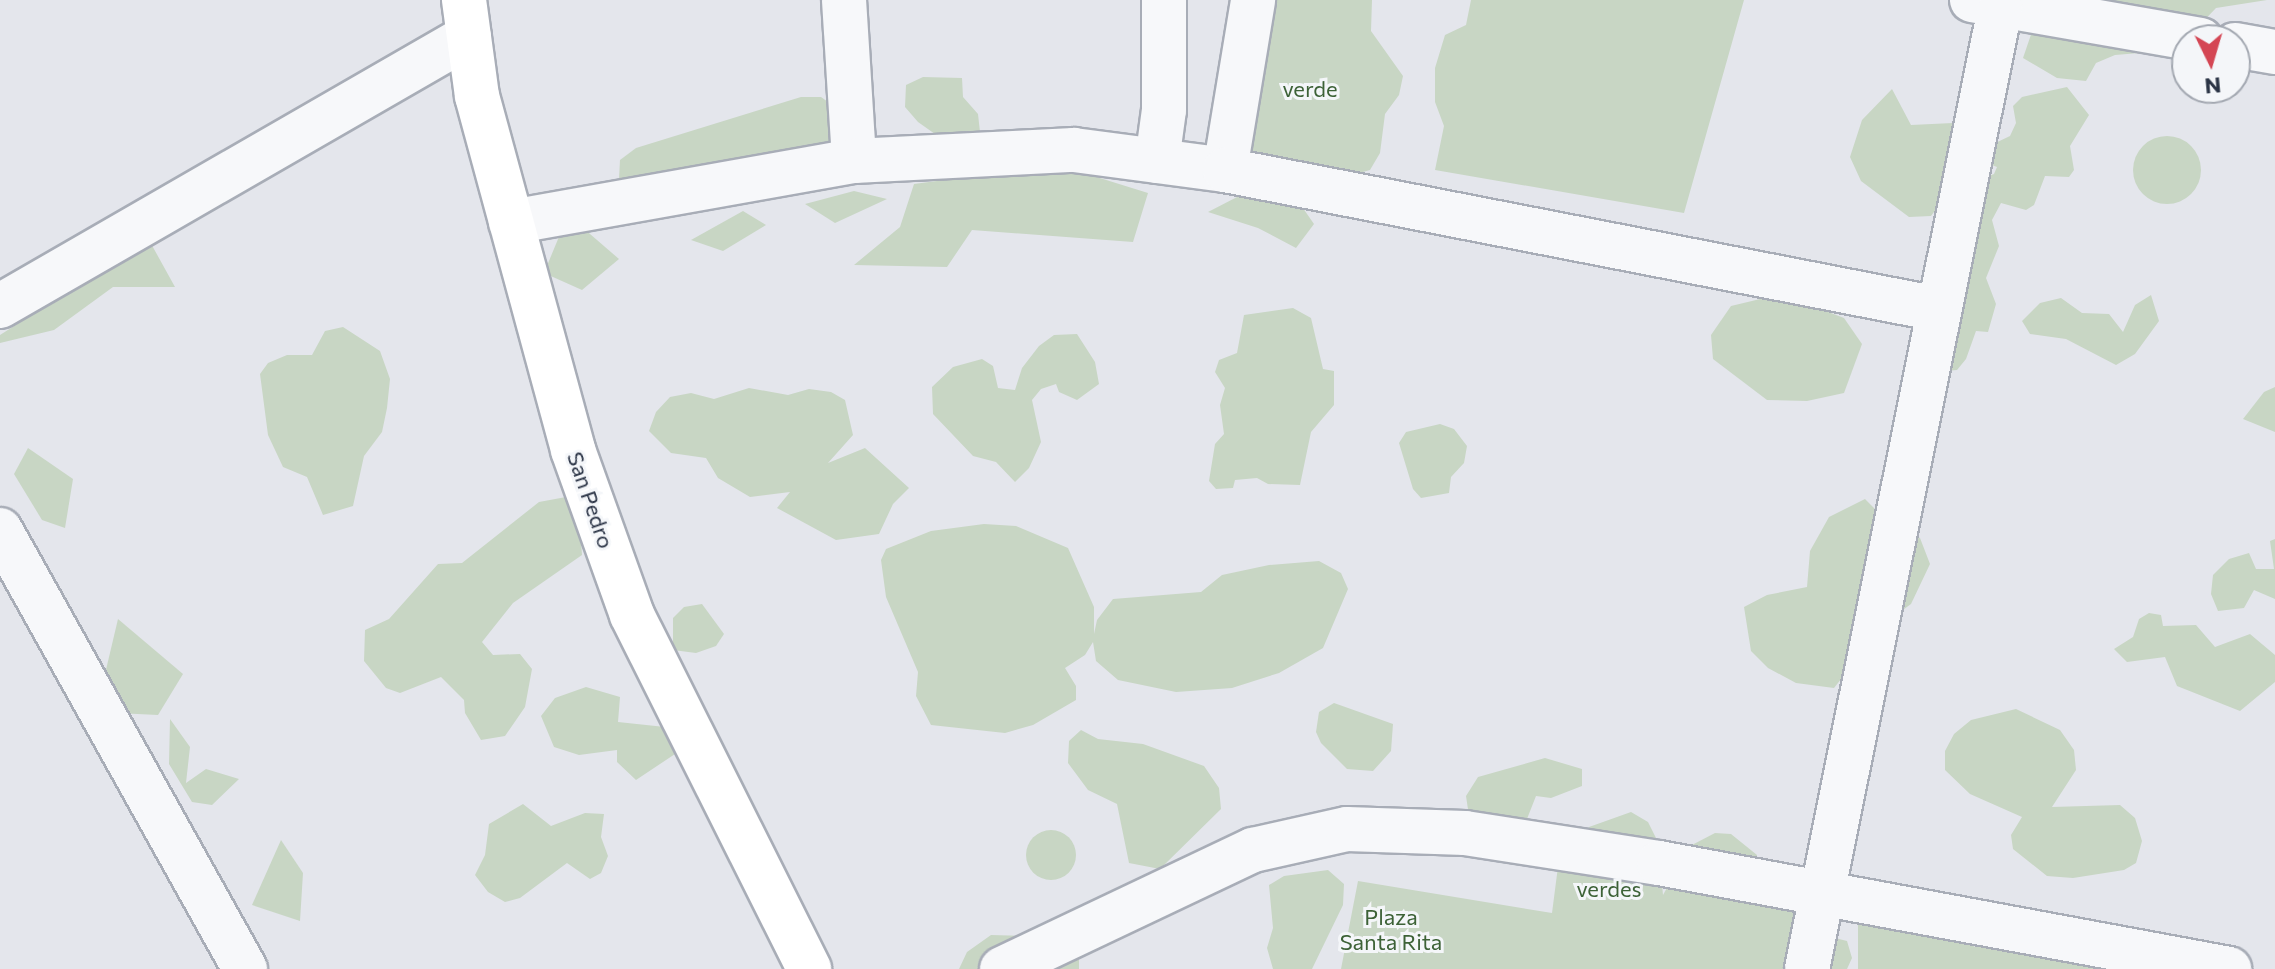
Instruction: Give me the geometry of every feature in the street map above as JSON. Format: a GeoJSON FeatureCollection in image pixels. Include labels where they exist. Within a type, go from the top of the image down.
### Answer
{"type":"FeatureCollection","features":[{"type":"Feature","properties":{"kind":"main road","name":"San Pedro"},"geometry":{"type":"LineString","coordinates":[[466,18],[477,96],[573,450],[632,615],[809,969]]}},
{"type":"Feature","properties":{"kind":"street"},"geometry":{"type":"LineString","coordinates":[[844,0],[854,161]]}},
{"type":"Feature","properties":{"kind":"street"},"geometry":{"type":"LineString","coordinates":[[1157,161],[1164,110],[1164,0]]}},
{"type":"Feature","properties":{"kind":"street"},"geometry":{"type":"LineString","coordinates":[[1225,170],[1253,0]]}},
{"type":"Feature","properties":{"kind":"street"},"geometry":{"type":"LineString","coordinates":[[1807,969],[1819,894],[1938,309],[1986,4],[2171,35]]}},
{"type":"Feature","properties":{"kind":"street"},"geometry":{"type":"LineString","coordinates":[[0,306],[466,18]]}},
{"type":"Feature","properties":{"kind":"street"},"geometry":{"type":"LineString","coordinates":[[2251,48],[2275,52]]}},
{"type":"Feature","properties":{"kind":"street"},"geometry":{"type":"LineString","coordinates":[[511,222],[854,161],[1074,150],[1225,170],[1938,309]]}},
{"type":"Feature","properties":{"kind":"street"},"geometry":{"type":"LineString","coordinates":[[0,530],[245,969]]}},
{"type":"Feature","properties":{"kind":"street"},"geometry":{"type":"LineString","coordinates":[[1002,969],[1253,850],[1347,829],[1465,833],[2229,969]]}},
{"type":"Feature","properties":{"kind":"green space","name":"verde"},"geometry":{"type":"Polygon","coordinates":[[[1258,0],[1372,0],[1371,31],[1403,76],[1399,95],[1385,114],[1380,153],[1370,170],[1352,175],[1279,164],[1239,149],[1258,0]]]}},
{"type":"Feature","properties":{"kind":"green space"},"geometry":{"type":"Polygon","coordinates":[[[1471,0],[1744,0],[1684,213],[1435,170],[1444,126],[1435,102],[1435,68],[1445,35],[1466,25],[1471,0]]]}},
{"type":"Feature","properties":{"kind":"green space"},"geometry":{"type":"Polygon","coordinates":[[[2029,0],[2267,0],[2216,8],[2201,24],[2171,24],[2171,50],[2115,55],[2096,63],[2086,81],[2057,78],[2023,58],[2036,20],[2029,0]]]}},
{"type":"Feature","properties":{"kind":"green space"},"geometry":{"type":"Polygon","coordinates":[[[923,77],[962,78],[963,97],[978,114],[980,132],[960,137],[935,134],[918,122],[905,107],[906,85],[923,77]]]}},
{"type":"Feature","properties":{"kind":"green space"},"geometry":{"type":"Polygon","coordinates":[[[2067,87],[2089,115],[2070,146],[2074,170],[2069,177],[2045,176],[2034,205],[2026,210],[2001,203],[1992,220],[1999,246],[1986,278],[1996,304],[1988,332],[1976,331],[1966,359],[1957,370],[1945,371],[1979,180],[1994,174],[1997,167],[1982,161],[1989,146],[2010,136],[2016,123],[2013,106],[2022,97],[2067,87]]]}},
{"type":"Feature","properties":{"kind":"green space"},"geometry":{"type":"Polygon","coordinates":[[[1892,89],[1911,125],[1953,123],[1956,149],[1942,201],[1931,216],[1909,217],[1861,181],[1850,157],[1862,120],[1892,89]]]}},
{"type":"Feature","properties":{"kind":"green space"},"geometry":{"type":"Polygon","coordinates":[[[801,97],[821,97],[838,109],[837,147],[632,194],[619,179],[620,160],[636,148],[801,97]]]}},
{"type":"Feature","properties":{"kind":"green space"},"geometry":{"type":"Polygon","coordinates":[[[2167,136],[2191,146],[2201,170],[2191,194],[2167,204],[2143,194],[2133,170],[2143,146],[2167,136]]]}},
{"type":"Feature","properties":{"kind":"green space"},"geometry":{"type":"Polygon","coordinates":[[[1058,165],[1148,193],[1133,242],[972,230],[947,267],[854,265],[900,227],[914,184],[1058,165]]]}},
{"type":"Feature","properties":{"kind":"green space"},"geometry":{"type":"Polygon","coordinates":[[[1280,175],[1314,224],[1296,248],[1258,228],[1208,212],[1280,175]]]}},
{"type":"Feature","properties":{"kind":"green space"},"geometry":{"type":"Polygon","coordinates":[[[854,191],[887,199],[835,223],[805,204],[854,191]]]}},
{"type":"Feature","properties":{"kind":"green space"},"geometry":{"type":"Polygon","coordinates":[[[743,211],[766,225],[723,251],[691,240],[743,211]]]}},
{"type":"Feature","properties":{"kind":"green space"},"geometry":{"type":"Polygon","coordinates":[[[568,215],[619,259],[582,290],[544,273],[568,215]]]}},
{"type":"Feature","properties":{"kind":"green space"},"geometry":{"type":"Polygon","coordinates":[[[149,240],[175,287],[113,287],[54,330],[0,343],[0,335],[149,240]]]}},
{"type":"Feature","properties":{"kind":"green space"},"geometry":{"type":"Polygon","coordinates":[[[1781,294],[1844,318],[1862,344],[1844,393],[1807,401],[1767,400],[1713,359],[1711,335],[1731,306],[1781,294]]]}},
{"type":"Feature","properties":{"kind":"green space"},"geometry":{"type":"Polygon","coordinates":[[[2151,295],[2159,321],[2135,354],[2116,365],[2066,339],[2030,334],[2022,321],[2040,303],[2061,298],[2082,313],[2109,314],[2123,332],[2135,305],[2151,295]]]}},
{"type":"Feature","properties":{"kind":"green space"},"geometry":{"type":"Polygon","coordinates":[[[1293,308],[1311,318],[1323,369],[1334,371],[1334,405],[1311,432],[1300,485],[1268,484],[1257,478],[1235,480],[1233,488],[1216,489],[1209,481],[1215,444],[1224,434],[1220,405],[1225,388],[1215,372],[1219,360],[1237,353],[1244,315],[1293,308]]]}},
{"type":"Feature","properties":{"kind":"green space"},"geometry":{"type":"Polygon","coordinates":[[[343,327],[380,351],[390,379],[387,408],[382,432],[364,456],[353,506],[323,515],[307,477],[283,467],[268,435],[260,374],[268,363],[287,355],[312,355],[325,331],[343,327]]]}},
{"type":"Feature","properties":{"kind":"green space"},"geometry":{"type":"Polygon","coordinates":[[[1077,334],[1095,362],[1099,384],[1077,400],[1059,392],[1056,384],[1041,389],[1032,400],[1041,442],[1029,468],[1015,482],[996,462],[973,456],[933,414],[932,387],[953,367],[982,359],[993,366],[998,388],[1015,390],[1022,368],[1039,346],[1054,335],[1077,334]]]}},
{"type":"Feature","properties":{"kind":"green space"},"geometry":{"type":"Polygon","coordinates":[[[2275,387],[2275,432],[2243,419],[2264,392],[2275,387]]]}},
{"type":"Feature","properties":{"kind":"green space"},"geometry":{"type":"Polygon","coordinates":[[[749,388],[788,395],[809,389],[831,392],[845,400],[853,435],[828,463],[865,448],[909,488],[893,504],[879,534],[836,540],[777,508],[790,492],[750,497],[718,478],[706,458],[671,453],[649,431],[656,412],[670,397],[691,393],[714,399],[749,388]]]}},
{"type":"Feature","properties":{"kind":"green space"},"geometry":{"type":"Polygon","coordinates":[[[1440,424],[1454,429],[1467,446],[1464,463],[1451,477],[1449,493],[1421,498],[1413,489],[1399,443],[1406,432],[1440,424]]]}},
{"type":"Feature","properties":{"kind":"green space"},"geometry":{"type":"Polygon","coordinates":[[[28,448],[73,479],[65,528],[42,520],[14,474],[28,448]]]}},
{"type":"Feature","properties":{"kind":"green space"},"geometry":{"type":"Polygon","coordinates":[[[566,497],[580,529],[582,555],[513,603],[482,642],[493,655],[520,654],[532,669],[525,707],[505,736],[481,740],[465,713],[464,700],[441,677],[400,693],[386,688],[364,661],[365,630],[389,619],[438,564],[462,563],[539,502],[566,497]]]}},
{"type":"Feature","properties":{"kind":"green space"},"geometry":{"type":"Polygon","coordinates":[[[1865,499],[1884,518],[1920,538],[1930,564],[1911,604],[1885,623],[1834,688],[1796,683],[1768,668],[1751,651],[1744,607],[1767,595],[1807,587],[1810,551],[1829,517],[1865,499]]]}},
{"type":"Feature","properties":{"kind":"green space"},"geometry":{"type":"Polygon","coordinates":[[[984,524],[1016,526],[1068,548],[1094,607],[1094,634],[1097,620],[1113,599],[1201,592],[1222,575],[1269,565],[1319,561],[1341,573],[1348,589],[1323,648],[1279,673],[1232,688],[1176,692],[1118,680],[1096,661],[1093,642],[1085,655],[1065,668],[1076,686],[1076,700],[1033,725],[1005,733],[931,725],[916,696],[918,672],[886,597],[881,560],[886,549],[931,531],[984,524]]]}},
{"type":"Feature","properties":{"kind":"green space"},"geometry":{"type":"Polygon","coordinates":[[[2275,539],[2275,599],[2254,590],[2244,608],[2218,611],[2211,594],[2213,575],[2229,559],[2249,553],[2256,569],[2274,569],[2270,541],[2275,539]]]}},
{"type":"Feature","properties":{"kind":"green space"},"geometry":{"type":"Polygon","coordinates":[[[702,604],[724,634],[716,646],[696,653],[673,650],[673,618],[684,607],[702,604]]]}},
{"type":"Feature","properties":{"kind":"green space"},"geometry":{"type":"Polygon","coordinates":[[[2149,613],[2161,615],[2163,626],[2196,625],[2215,647],[2250,634],[2275,655],[2275,682],[2240,711],[2177,686],[2165,657],[2127,662],[2114,649],[2133,637],[2139,619],[2149,613]]]}},
{"type":"Feature","properties":{"kind":"green space"},"geometry":{"type":"Polygon","coordinates":[[[118,619],[183,674],[158,715],[96,712],[118,619]]]}},
{"type":"Feature","properties":{"kind":"green space"},"geometry":{"type":"Polygon","coordinates":[[[586,687],[620,697],[618,722],[665,727],[675,754],[636,780],[617,762],[617,750],[579,755],[554,747],[541,716],[555,698],[586,687]]]}},
{"type":"Feature","properties":{"kind":"green space"},"geometry":{"type":"Polygon","coordinates":[[[1334,703],[1393,724],[1391,751],[1373,771],[1347,769],[1321,743],[1316,732],[1319,712],[1334,703]]]}},
{"type":"Feature","properties":{"kind":"green space"},"geometry":{"type":"Polygon","coordinates":[[[2016,709],[2060,730],[2074,750],[2076,770],[2052,807],[2120,805],[2135,818],[2142,841],[2136,863],[2124,870],[2073,878],[2047,876],[2013,849],[2011,835],[2022,817],[1970,794],[1945,770],[1945,751],[1954,734],[1971,720],[2016,709]]]}},
{"type":"Feature","properties":{"kind":"green space"},"geometry":{"type":"Polygon","coordinates":[[[170,719],[190,747],[186,783],[206,769],[239,779],[212,805],[192,802],[169,764],[170,719]]]}},
{"type":"Feature","properties":{"kind":"green space"},"geometry":{"type":"Polygon","coordinates":[[[1081,730],[1098,739],[1143,744],[1204,766],[1219,788],[1221,809],[1160,869],[1129,863],[1117,804],[1088,790],[1068,763],[1069,741],[1081,730]]]}},
{"type":"Feature","properties":{"kind":"green space"},"geometry":{"type":"Polygon","coordinates":[[[1545,758],[1582,769],[1582,786],[1551,798],[1536,796],[1525,824],[1469,816],[1466,796],[1478,777],[1545,758]]]}},
{"type":"Feature","properties":{"kind":"green space"},"geometry":{"type":"Polygon","coordinates":[[[523,804],[551,826],[585,813],[604,814],[601,837],[608,856],[601,873],[590,879],[567,863],[520,898],[505,902],[488,892],[475,875],[485,855],[489,824],[523,804]]]}},
{"type":"Feature","properties":{"kind":"green space"},"geometry":{"type":"Polygon","coordinates":[[[1631,812],[1648,822],[1658,842],[1663,895],[1690,846],[1715,833],[1731,834],[1757,855],[1758,874],[1815,933],[1847,941],[1852,958],[1847,969],[1341,969],[1358,881],[1552,913],[1560,851],[1581,842],[1589,827],[1631,812]]]}},
{"type":"Feature","properties":{"kind":"green space"},"geometry":{"type":"Polygon","coordinates":[[[1051,830],[1068,838],[1076,855],[1068,872],[1051,880],[1034,872],[1026,855],[1034,838],[1051,830]]]}},
{"type":"Feature","properties":{"kind":"green space"},"geometry":{"type":"Polygon","coordinates":[[[281,840],[303,873],[300,921],[252,905],[281,840]]]}},
{"type":"Feature","properties":{"kind":"green space"},"geometry":{"type":"Polygon","coordinates":[[[1328,870],[1344,884],[1343,905],[1312,969],[1273,969],[1267,948],[1273,928],[1269,885],[1284,876],[1328,870]]]}},
{"type":"Feature","properties":{"kind":"green space"},"geometry":{"type":"Polygon","coordinates":[[[1858,913],[1952,933],[1975,947],[1999,943],[2091,962],[2094,969],[1858,969],[1858,913]]]}},
{"type":"Feature","properties":{"kind":"green space"},"geometry":{"type":"Polygon","coordinates":[[[991,935],[1032,936],[1044,955],[1079,960],[1079,969],[959,969],[967,952],[991,935]]]}},
{"type":"Feature","properties":{"kind":"park label","name":"verdes"},"geometry":{"type":"Point","coordinates":[1609,889]}},
{"type":"Feature","properties":{"kind":"park label","name":"Plaza Santa Rita"},"geometry":{"type":"Point","coordinates":[1391,928]}}]}
